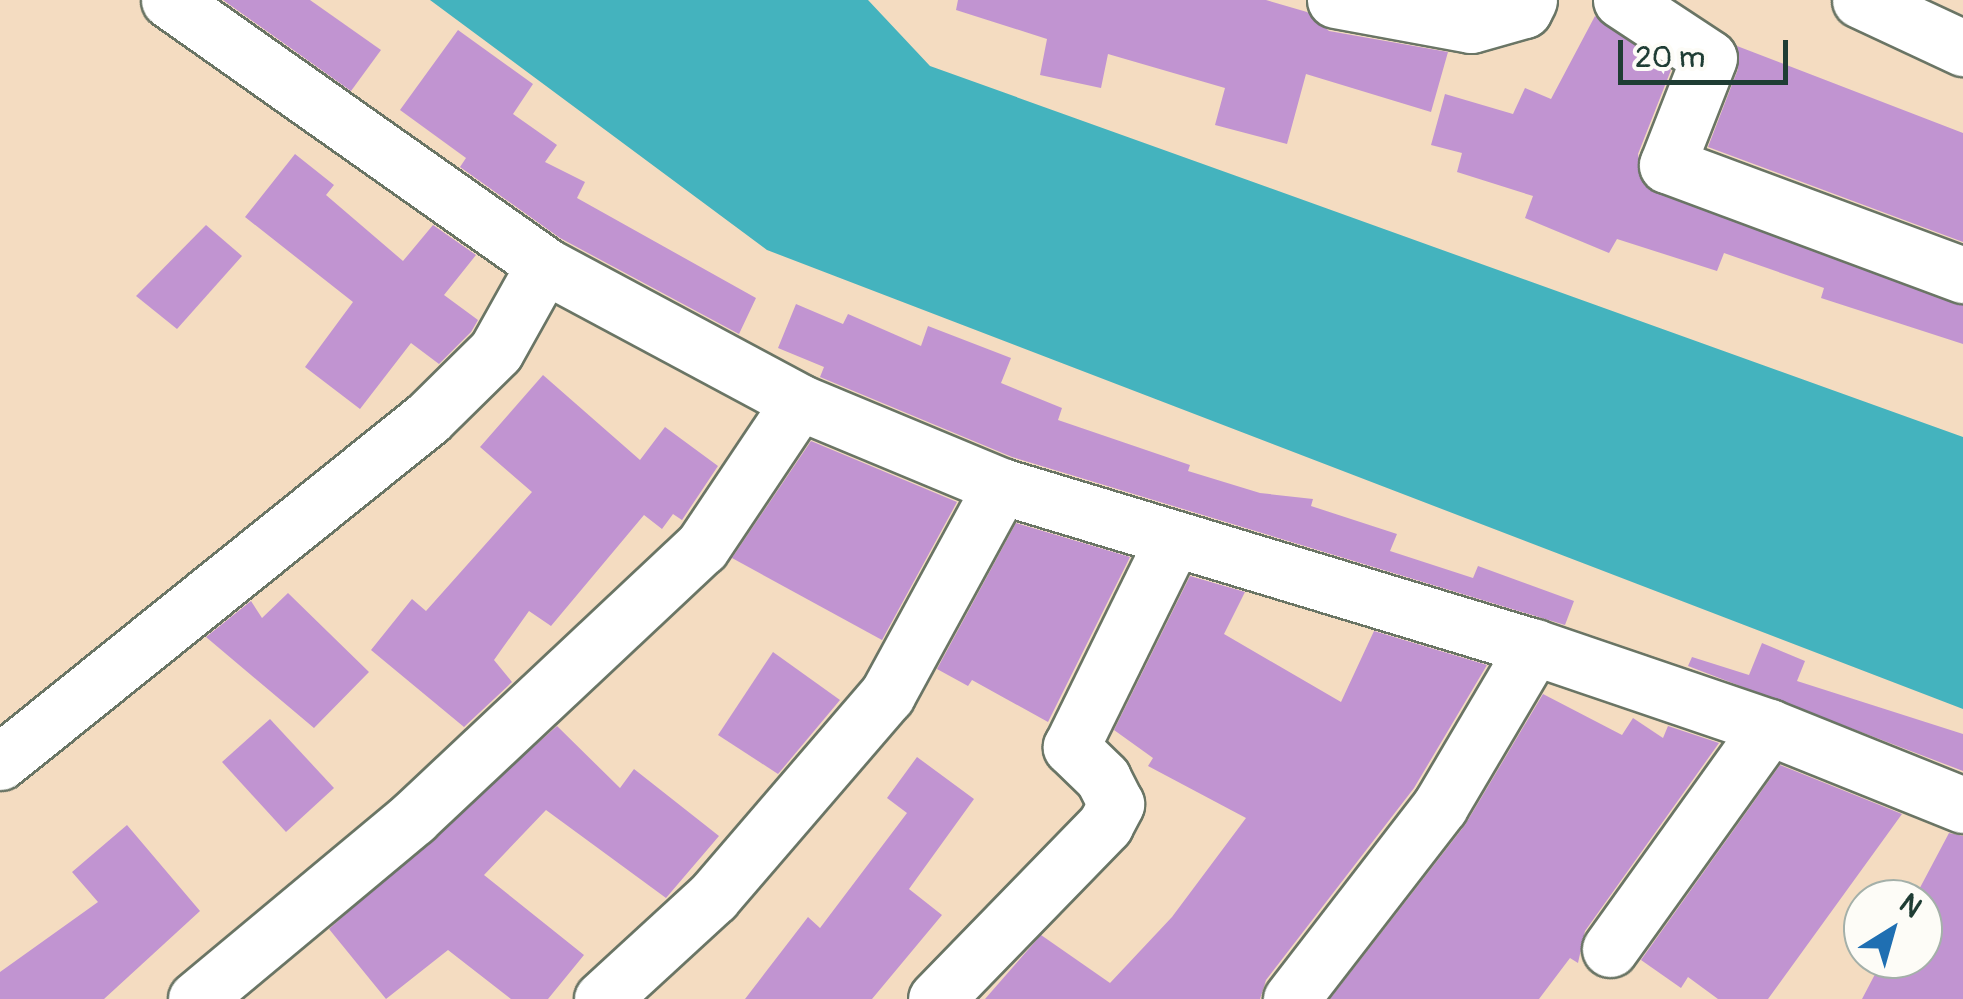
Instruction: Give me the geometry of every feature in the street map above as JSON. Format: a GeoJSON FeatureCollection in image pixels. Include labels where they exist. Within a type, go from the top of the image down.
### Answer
{"type":"FeatureCollection","features":[{"type":"Feature","properties":{"kind":"street"},"geometry":{"type":"LineString","coordinates":[[169,0],[544,265],[798,402],[1001,486],[1172,542],[1534,648],[1768,726],[1963,805]]}},
{"type":"Feature","properties":{"kind":"street"},"geometry":{"type":"LineString","coordinates":[[1335,0],[1472,24],[1524,10],[1529,0]]}},
{"type":"Feature","properties":{"kind":"street"},"geometry":{"type":"LineString","coordinates":[[1621,0],[1709,58],[1667,165],[1963,275]]}},
{"type":"Feature","properties":{"kind":"street"},"geometry":{"type":"LineString","coordinates":[[1860,0],[1963,48]]}},
{"type":"Feature","properties":{"kind":"street"},"geometry":{"type":"LineString","coordinates":[[0,762],[428,418],[496,351],[544,265]]}},
{"type":"Feature","properties":{"kind":"street"},"geometry":{"type":"LineString","coordinates":[[196,999],[413,818],[702,547],[798,402]]}},
{"type":"Feature","properties":{"kind":"street"},"geometry":{"type":"LineString","coordinates":[[602,999],[713,897],[887,694],[1001,486]]}},
{"type":"Feature","properties":{"kind":"street"},"geometry":{"type":"LineString","coordinates":[[936,999],[1105,825],[1116,804],[1102,778],[1071,747],[1172,542]]}},
{"type":"Feature","properties":{"kind":"street"},"geometry":{"type":"LineString","coordinates":[[1291,999],[1440,806],[1534,648]]}},
{"type":"Feature","properties":{"kind":"street"},"geometry":{"type":"LineString","coordinates":[[1610,949],[1768,726]]}},
{"type":"Feature","properties":{"kind":"water"},"geometry":{"type":"Polygon","coordinates":[[[430,0],[868,0],[930,66],[1963,437],[1963,709],[767,250],[430,0]]]}},
{"type":"Feature","properties":{"kind":"building"},"geometry":{"type":"Polygon","coordinates":[[[223,0],[310,0],[381,50],[351,91],[223,0]]]}},
{"type":"Feature","properties":{"kind":"building"},"geometry":{"type":"Polygon","coordinates":[[[958,0],[1266,0],[1307,12],[1329,31],[1448,52],[1431,112],[1306,74],[1287,144],[1215,125],[1225,88],[1108,54],[1101,88],[1040,75],[1047,39],[956,10],[958,0]]]}},
{"type":"Feature","properties":{"kind":"building"},"geometry":{"type":"Polygon","coordinates":[[[1595,16],[1671,70],[1638,154],[1644,185],[1963,305],[1963,344],[1821,298],[1824,288],[1724,253],[1717,271],[1617,239],[1609,253],[1525,218],[1533,196],[1457,172],[1462,153],[1431,145],[1445,94],[1513,114],[1525,88],[1551,99],[1595,16]]]}},
{"type":"Feature","properties":{"kind":"building"},"geometry":{"type":"Polygon","coordinates":[[[458,30],[533,84],[513,114],[557,145],[545,162],[585,182],[577,198],[756,298],[739,334],[560,238],[460,167],[466,158],[400,110],[458,30]]]}},
{"type":"Feature","properties":{"kind":"building"},"geometry":{"type":"Polygon","coordinates":[[[1737,46],[1963,133],[1963,242],[1708,147],[1738,69],[1737,46]]]}},
{"type":"Feature","properties":{"kind":"building"},"geometry":{"type":"Polygon","coordinates":[[[295,154],[334,185],[326,195],[403,261],[433,225],[476,255],[444,295],[478,320],[471,332],[439,364],[411,343],[360,409],[305,367],[353,302],[245,217],[295,154]]]}},
{"type":"Feature","properties":{"kind":"building"},"geometry":{"type":"Polygon","coordinates":[[[206,225],[242,256],[177,329],[136,296],[206,225]]]}},
{"type":"Feature","properties":{"kind":"building"},"geometry":{"type":"Polygon","coordinates":[[[796,304],[843,324],[848,314],[921,346],[928,326],[1011,358],[1001,383],[1062,408],[1058,420],[1190,465],[1188,471],[1260,493],[1313,499],[1311,506],[1397,534],[1390,551],[1473,578],[1478,566],[1574,601],[1565,625],[1012,457],[820,377],[824,367],[778,348],[796,304]]]}},
{"type":"Feature","properties":{"kind":"building"},"geometry":{"type":"Polygon","coordinates":[[[543,375],[640,460],[665,427],[718,466],[682,520],[673,514],[662,529],[644,515],[551,626],[529,611],[494,660],[512,682],[464,727],[371,650],[412,599],[426,611],[532,492],[480,447],[543,375]]]}},
{"type":"Feature","properties":{"kind":"building"},"geometry":{"type":"Polygon","coordinates":[[[811,441],[957,502],[882,640],[732,558],[811,441]]]}},
{"type":"Feature","properties":{"kind":"building"},"geometry":{"type":"Polygon","coordinates":[[[1016,523],[1130,557],[1048,722],[972,680],[968,686],[937,669],[1016,523]]]}},
{"type":"Feature","properties":{"kind":"building"},"geometry":{"type":"Polygon","coordinates":[[[1190,576],[1245,592],[1224,634],[1341,702],[1374,631],[1487,665],[1414,788],[1266,980],[1260,999],[985,999],[1041,935],[1110,983],[1172,917],[1246,818],[1148,766],[1153,758],[1114,730],[1190,576]]]}},
{"type":"Feature","properties":{"kind":"building"},"geometry":{"type":"Polygon","coordinates":[[[288,593],[369,672],[314,728],[206,637],[251,601],[262,618],[288,593]]]}},
{"type":"Feature","properties":{"kind":"building"},"geometry":{"type":"Polygon","coordinates":[[[1762,643],[1805,661],[1797,681],[1963,734],[1963,771],[1688,666],[1692,657],[1749,675],[1762,643]]]}},
{"type":"Feature","properties":{"kind":"building"},"geometry":{"type":"Polygon","coordinates":[[[773,652],[840,700],[778,774],[718,735],[773,652]]]}},
{"type":"Feature","properties":{"kind":"building"},"geometry":{"type":"Polygon","coordinates":[[[1543,694],[1622,735],[1633,718],[1663,738],[1668,726],[1719,743],[1585,931],[1578,963],[1570,958],[1539,999],[1330,999],[1465,825],[1543,694]]]}},
{"type":"Feature","properties":{"kind":"building"},"geometry":{"type":"Polygon","coordinates":[[[270,719],[334,788],[286,832],[222,762],[270,719]]]}},
{"type":"Feature","properties":{"kind":"building"},"geometry":{"type":"Polygon","coordinates":[[[557,726],[620,788],[634,769],[719,836],[666,898],[546,810],[484,875],[584,955],[548,999],[511,999],[448,950],[386,999],[329,929],[557,726]]]}},
{"type":"Feature","properties":{"kind":"building"},"geometry":{"type":"Polygon","coordinates":[[[917,757],[974,799],[909,889],[942,915],[872,999],[745,999],[808,917],[820,928],[907,813],[887,798],[917,757]]]}},
{"type":"Feature","properties":{"kind":"building"},"geometry":{"type":"Polygon","coordinates":[[[1780,765],[1902,814],[1855,879],[1843,879],[1843,895],[1768,999],[1718,999],[1688,977],[1681,988],[1641,960],[1780,765]]]}},
{"type":"Feature","properties":{"kind":"building"},"geometry":{"type":"Polygon","coordinates":[[[127,825],[200,911],[104,999],[0,999],[0,972],[98,902],[72,872],[127,825]]]}},
{"type":"Feature","properties":{"kind":"building"},"geometry":{"type":"Polygon","coordinates":[[[1949,833],[1963,836],[1963,999],[1862,999],[1872,979],[1943,979],[1943,879],[1925,879],[1949,833]]]}}]}
